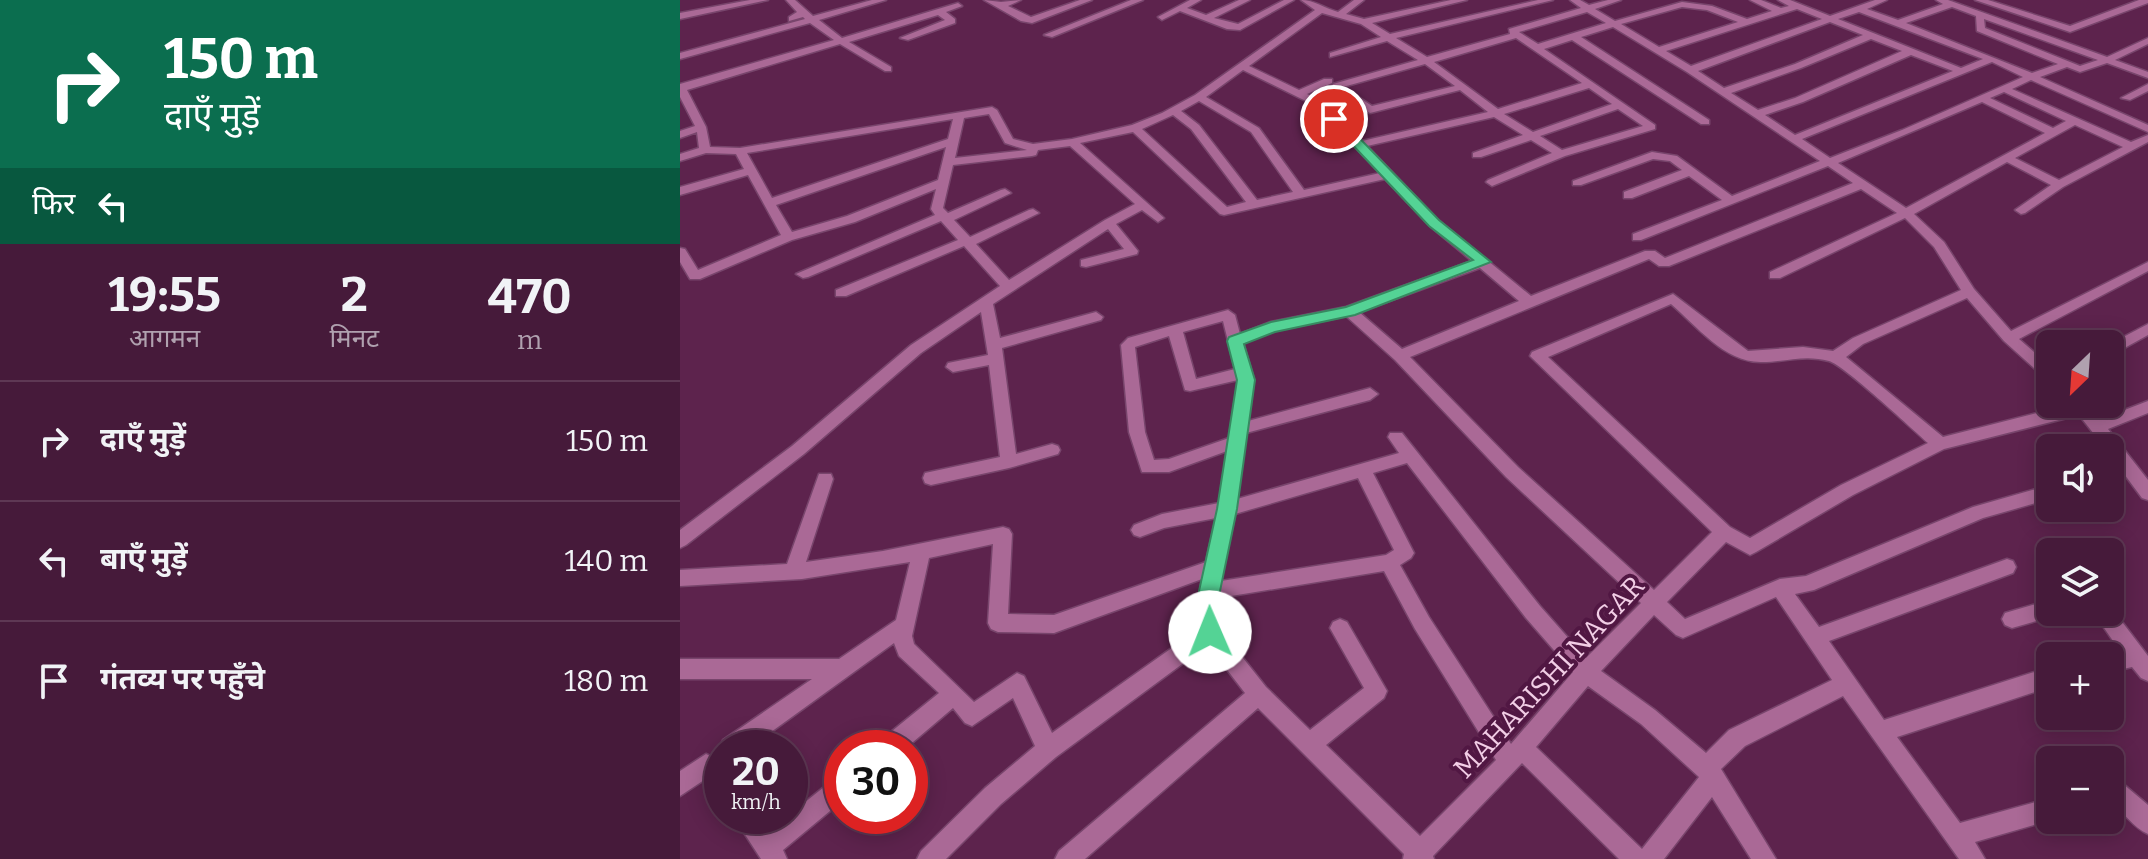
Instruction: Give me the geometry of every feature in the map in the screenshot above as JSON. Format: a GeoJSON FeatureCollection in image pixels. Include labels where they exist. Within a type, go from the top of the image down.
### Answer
{"type":"FeatureCollection","features":[{"type":"Feature","properties":{"kind":"street"},"geometry":{"type":"LineString","coordinates":[[680,16],[764,0]]}},
{"type":"Feature","properties":{"kind":"street"},"geometry":{"type":"LineString","coordinates":[[790,0],[838,39],[888,69]]}},
{"type":"Feature","properties":{"kind":"street"},"geometry":{"type":"LineString","coordinates":[[680,56],[882,0]]}},
{"type":"Feature","properties":{"kind":"street"},"geometry":{"type":"LineString","coordinates":[[867,2],[877,9],[895,0]]}},
{"type":"Feature","properties":{"kind":"street"},"geometry":{"type":"LineString","coordinates":[[988,0],[1024,19],[1032,20],[1088,0]]}},
{"type":"Feature","properties":{"kind":"street"},"geometry":{"type":"LineString","coordinates":[[1001,5],[1017,0]]}},
{"type":"Feature","properties":{"kind":"street"},"geometry":{"type":"LineString","coordinates":[[1107,0],[1123,6]]}},
{"type":"Feature","properties":{"kind":"street"},"geometry":{"type":"LineString","coordinates":[[1049,35],[1139,0]]}},
{"type":"Feature","properties":{"kind":"street"},"geometry":{"type":"LineString","coordinates":[[1162,17],[1197,0]]}},
{"type":"Feature","properties":{"kind":"street"},"geometry":{"type":"LineString","coordinates":[[1209,17],[1246,0]]}},
{"type":"Feature","properties":{"kind":"street"},"geometry":{"type":"LineString","coordinates":[[1182,9],[1230,27],[1240,27],[1290,0]]}},
{"type":"Feature","properties":{"kind":"street"},"geometry":{"type":"LineString","coordinates":[[1303,0],[1321,10],[1364,22],[1561,154]]}},
{"type":"Feature","properties":{"kind":"street"},"geometry":{"type":"LineString","coordinates":[[1339,15],[1360,0]]}},
{"type":"Feature","properties":{"kind":"street"},"geometry":{"type":"LineString","coordinates":[[1364,22],[1463,0]]}},
{"type":"Feature","properties":{"kind":"street"},"geometry":{"type":"LineString","coordinates":[[1515,0],[1551,21]]}},
{"type":"Feature","properties":{"kind":"street"},"geometry":{"type":"LineString","coordinates":[[1333,55],[1389,37],[1549,0]]}},
{"type":"Feature","properties":{"kind":"street"},"geometry":{"type":"LineString","coordinates":[[1574,0],[1690,70],[1906,213],[1939,245],[1969,292],[2009,338],[2036,362]]}},
{"type":"Feature","properties":{"kind":"street"},"geometry":{"type":"LineString","coordinates":[[1492,182],[1561,154],[1651,127],[1512,31],[1617,0]]}},
{"type":"Feature","properties":{"kind":"street"},"geometry":{"type":"LineString","coordinates":[[1754,0],[1779,11]]}},
{"type":"Feature","properties":{"kind":"street"},"geometry":{"type":"LineString","coordinates":[[1782,0],[1963,72]]}},
{"type":"Feature","properties":{"kind":"street"},"geometry":{"type":"LineString","coordinates":[[1658,51],[1811,0]]}},
{"type":"Feature","properties":{"kind":"street"},"geometry":{"type":"LineString","coordinates":[[1690,70],[1883,0]]}},
{"type":"Feature","properties":{"kind":"street"},"geometry":{"type":"LineString","coordinates":[[1940,0],[2148,75]]}},
{"type":"Feature","properties":{"kind":"street"},"geometry":{"type":"LineString","coordinates":[[1979,0],[2070,29],[2147,0]]}},
{"type":"Feature","properties":{"kind":"street"},"geometry":{"type":"LineString","coordinates":[[1536,48],[1671,6],[1693,3],[1708,5],[1745,22]]}},
{"type":"Feature","properties":{"kind":"street"},"geometry":{"type":"LineString","coordinates":[[1896,24],[1952,4]]}},
{"type":"Feature","properties":{"kind":"street"},"geometry":{"type":"LineString","coordinates":[[705,150],[701,127],[680,88],[958,6]]}},
{"type":"Feature","properties":{"kind":"street"},"geometry":{"type":"LineString","coordinates":[[1857,8],[1992,59],[2148,129]]}},
{"type":"Feature","properties":{"kind":"street"},"geometry":{"type":"LineString","coordinates":[[680,158],[705,150],[740,151],[992,110],[1009,141],[1033,147],[1135,128],[1199,97],[1321,10]]}},
{"type":"Feature","properties":{"kind":"street"},"geometry":{"type":"LineString","coordinates":[[905,38],[952,21],[938,11]]}},
{"type":"Feature","properties":{"kind":"street"},"geometry":{"type":"LineString","coordinates":[[775,30],[803,13]]}},
{"type":"Feature","properties":{"kind":"street"},"geometry":{"type":"LineString","coordinates":[[1980,14],[1980,29],[2080,69],[2148,41]]}},
{"type":"Feature","properties":{"kind":"street"},"geometry":{"type":"LineString","coordinates":[[1462,87],[1370,110],[1337,86],[1517,35]]}},
{"type":"Feature","properties":{"kind":"street"},"geometry":{"type":"LineString","coordinates":[[1723,92],[1798,66],[1872,35]]}},
{"type":"Feature","properties":{"kind":"street"},"geometry":{"type":"LineString","coordinates":[[1573,36],[1705,122]]}},
{"type":"Feature","properties":{"kind":"street"},"geometry":{"type":"LineString","coordinates":[[1757,114],[1799,100],[1911,51]]}},
{"type":"Feature","properties":{"kind":"street"},"geometry":{"type":"LineString","coordinates":[[1794,139],[1992,59]]}},
{"type":"Feature","properties":{"kind":"street"},"geometry":{"type":"LineString","coordinates":[[1637,237],[1830,162],[2064,65]]}},
{"type":"Feature","properties":{"kind":"street"},"geometry":{"type":"LineString","coordinates":[[1242,66],[1320,104],[1434,223],[1529,302]]}},
{"type":"Feature","properties":{"kind":"street"},"geometry":{"type":"LineString","coordinates":[[1297,94],[1328,81]]}},
{"type":"Feature","properties":{"kind":"street"},"geometry":{"type":"LineString","coordinates":[[1359,145],[1496,113],[1590,84]]}},
{"type":"Feature","properties":{"kind":"street"},"geometry":{"type":"LineString","coordinates":[[2126,98],[2148,87]]}},
{"type":"Feature","properties":{"kind":"street"},"geometry":{"type":"LineString","coordinates":[[2003,88],[2132,147]]}},
{"type":"Feature","properties":{"kind":"street"},"geometry":{"type":"LineString","coordinates":[[1320,104],[1342,92]]}},
{"type":"Feature","properties":{"kind":"street"},"geometry":{"type":"LineString","coordinates":[[1199,97],[1255,130],[1300,193]]}},
{"type":"Feature","properties":{"kind":"street"},"geometry":{"type":"LineString","coordinates":[[1981,98],[2054,133]]}},
{"type":"Feature","properties":{"kind":"street"},"geometry":{"type":"LineString","coordinates":[[1477,155],[1619,105]]}},
{"type":"Feature","properties":{"kind":"street"},"geometry":{"type":"LineString","coordinates":[[680,114],[693,110]]}},
{"type":"Feature","properties":{"kind":"street"},"geometry":{"type":"LineString","coordinates":[[1174,111],[1195,127],[1252,202]]}},
{"type":"Feature","properties":{"kind":"street"},"geometry":{"type":"LineString","coordinates":[[960,114],[937,209],[1008,287]]}},
{"type":"Feature","properties":{"kind":"street"},"geometry":{"type":"LineString","coordinates":[[1775,275],[1906,213],[2076,120]]}},
{"type":"Feature","properties":{"kind":"street"},"geometry":{"type":"LineString","coordinates":[[680,135],[701,127]]}},
{"type":"Feature","properties":{"kind":"street"},"geometry":{"type":"LineString","coordinates":[[1135,128],[1224,211],[1252,202],[1388,175]]}},
{"type":"Feature","properties":{"kind":"street"},"geometry":{"type":"LineString","coordinates":[[2021,210],[2059,185],[2148,138]]}},
{"type":"Feature","properties":{"kind":"street"},"geometry":{"type":"LineString","coordinates":[[769,203],[953,141]]}},
{"type":"Feature","properties":{"kind":"street"},"geometry":{"type":"LineString","coordinates":[[1072,142],[1158,218]]}},
{"type":"Feature","properties":{"kind":"street"},"geometry":{"type":"LineString","coordinates":[[948,162],[1032,153],[1033,147]]}},
{"type":"Feature","properties":{"kind":"street"},"geometry":{"type":"LineString","coordinates":[[740,151],[788,237]]}},
{"type":"Feature","properties":{"kind":"street"},"geometry":{"type":"LineString","coordinates":[[1612,153],[1628,163]]}},
{"type":"Feature","properties":{"kind":"street"},"geometry":{"type":"LineString","coordinates":[[1577,183],[1652,155],[1673,158],[1730,200]]}},
{"type":"Feature","properties":{"kind":"street"},"geometry":{"type":"LineString","coordinates":[[2007,158],[2059,185]]}},
{"type":"Feature","properties":{"kind":"street"},"geometry":{"type":"LineString","coordinates":[[680,191],[751,171]]}},
{"type":"Feature","properties":{"kind":"street"},"geometry":{"type":"LineString","coordinates":[[1628,195],[1688,172]]}},
{"type":"Feature","properties":{"kind":"street"},"geometry":{"type":"LineString","coordinates":[[680,252],[695,276],[788,237],[851,219],[943,182]]}},
{"type":"Feature","properties":{"kind":"street"},"geometry":{"type":"LineString","coordinates":[[1400,356],[1650,254],[1664,263],[1862,184]]}},
{"type":"Feature","properties":{"kind":"street"},"geometry":{"type":"LineString","coordinates":[[803,274],[1005,193]]}},
{"type":"Feature","properties":{"kind":"street"},"geometry":{"type":"LineString","coordinates":[[680,540],[798,450],[916,349],[1008,287],[1143,205]]}},
{"type":"Feature","properties":{"kind":"street"},"geometry":{"type":"LineString","coordinates":[[841,293],[1033,213]]}},
{"type":"Feature","properties":{"kind":"street"},"geometry":{"type":"LineString","coordinates":[[1086,263],[1132,251],[1109,223]]}},
{"type":"Feature","properties":{"kind":"street"},"geometry":{"type":"LineString","coordinates":[[1235,341],[1271,327],[1349,311],[1483,262]]}},
{"type":"Feature","properties":{"kind":"street"},"geometry":{"type":"LineString","coordinates":[[2009,338],[2148,266]]}},
{"type":"Feature","properties":{"kind":"street"},"geometry":{"type":"LineString","coordinates":[[1836,357],[1858,341],[1969,292]]}},
{"type":"Feature","properties":{"kind":"street"},"geometry":{"type":"LineString","coordinates":[[1940,444],[1836,357],[1803,352],[1745,356],[1732,349],[1673,298],[1537,356],[1724,532],[1750,547],[1847,490],[1940,444],[2037,418]]}},
{"type":"Feature","properties":{"kind":"street"},"geometry":{"type":"LineString","coordinates":[[986,303],[1009,462]]}},
{"type":"Feature","properties":{"kind":"street"},"geometry":{"type":"LineString","coordinates":[[1349,311],[1400,356],[1512,472],[1683,629],[1780,587],[1807,584],[1979,512],[2036,496]]}},
{"type":"Feature","properties":{"kind":"street"},"geometry":{"type":"LineString","coordinates":[[1370,394],[1239,435],[1169,465],[1148,467],[1137,432],[1128,345],[1228,315],[1246,380],[1239,435],[1227,509],[1209,591],[1210,632],[1259,694],[1418,857]]}},
{"type":"Feature","properties":{"kind":"street"},"geometry":{"type":"LineString","coordinates":[[953,367],[1096,317]]}},
{"type":"Feature","properties":{"kind":"street"},"geometry":{"type":"LineString","coordinates":[[2124,343],[2148,329]]}},
{"type":"Feature","properties":{"kind":"street"},"geometry":{"type":"LineString","coordinates":[[1175,330],[1190,386],[1244,372]]}},
{"type":"Feature","properties":{"kind":"street"},"geometry":{"type":"LineString","coordinates":[[2100,426],[2148,407]]}},
{"type":"Feature","properties":{"kind":"street"},"geometry":{"type":"LineString","coordinates":[[2093,418],[2128,470],[2148,493]]}},
{"type":"Feature","properties":{"kind":"street"},"geometry":{"type":"LineString","coordinates":[[1396,437],[1533,612],[1586,672],[1648,717],[1709,772],[1764,859]]}},
{"type":"Feature","properties":{"kind":"street"},"geometry":{"type":"LineString","coordinates":[[931,478],[1052,450]]}},
{"type":"Feature","properties":{"kind":"street"},"geometry":{"type":"LineString","coordinates":[[1140,530],[1162,521],[1227,509],[1348,472],[1364,472],[1411,456]]}},
{"type":"Feature","properties":{"kind":"street"},"geometry":{"type":"LineString","coordinates":[[2124,471],[2128,470]]}},
{"type":"Feature","properties":{"kind":"street"},"geometry":{"type":"LineString","coordinates":[[1209,591],[1389,562],[1405,553],[1364,472]]}},
{"type":"Feature","properties":{"kind":"street"},"geometry":{"type":"LineString","coordinates":[[794,570],[825,479]]}},
{"type":"Feature","properties":{"kind":"street","name":"MAHARISHI NAGAR"},"geometry":{"type":"LineString","coordinates":[[1418,857],[1515,754],[1586,672],[1724,532]]}},
{"type":"Feature","properties":{"kind":"street"},"geometry":{"type":"LineString","coordinates":[[680,578],[794,570],[921,554],[1003,534],[998,623],[1054,624],[1214,567]]}},
{"type":"Feature","properties":{"kind":"street"},"geometry":{"type":"LineString","coordinates":[[921,554],[902,636],[906,649],[954,694],[972,716],[1017,683],[1048,749]]}},
{"type":"Feature","properties":{"kind":"street"},"geometry":{"type":"LineString","coordinates":[[1389,562],[1422,623],[1515,754],[1636,859]]}},
{"type":"Feature","properties":{"kind":"street"},"geometry":{"type":"LineString","coordinates":[[1816,637],[2007,567]]}},
{"type":"Feature","properties":{"kind":"street"},"geometry":{"type":"LineString","coordinates":[[1780,587],[1973,859]]}},
{"type":"Feature","properties":{"kind":"street"},"geometry":{"type":"LineString","coordinates":[[2012,619],[2036,613]]}},
{"type":"Feature","properties":{"kind":"street"},"geometry":{"type":"LineString","coordinates":[[757,730],[906,624]]}},
{"type":"Feature","properties":{"kind":"street"},"geometry":{"type":"LineString","coordinates":[[2114,626],[2142,664]]}},
{"type":"Feature","properties":{"kind":"street"},"geometry":{"type":"LineString","coordinates":[[1308,745],[1377,691],[1340,628]]}},
{"type":"Feature","properties":{"kind":"street"},"geometry":{"type":"LineString","coordinates":[[929,859],[993,796],[1048,749],[1210,632]]}},
{"type":"Feature","properties":{"kind":"street"},"geometry":{"type":"LineString","coordinates":[[680,669],[843,669]]}},
{"type":"Feature","properties":{"kind":"street"},"geometry":{"type":"LineString","coordinates":[[1880,732],[2036,682]]}},
{"type":"Feature","properties":{"kind":"street"},"geometry":{"type":"LineString","coordinates":[[1649,859],[1709,772],[1737,738],[1847,683]]}},
{"type":"Feature","properties":{"kind":"street"},"geometry":{"type":"LineString","coordinates":[[911,730],[954,694]]}},
{"type":"Feature","properties":{"kind":"street"},"geometry":{"type":"LineString","coordinates":[[1067,859],[1259,694]]}},
{"type":"Feature","properties":{"kind":"street"},"geometry":{"type":"LineString","coordinates":[[680,785],[704,767]]}},
{"type":"Feature","properties":{"kind":"street"},"geometry":{"type":"LineString","coordinates":[[2124,799],[2148,823]]}},
{"type":"Feature","properties":{"kind":"street"},"geometry":{"type":"LineString","coordinates":[[757,834],[771,854],[824,804]]}},
{"type":"Feature","properties":{"kind":"street"},"geometry":{"type":"LineString","coordinates":[[1957,835],[2036,813]]}},
{"type":"Feature","properties":{"kind":"route"},"geometry":{"type":"LineString","coordinates":[[1210,632],[1209,591],[1227,509],[1246,380],[1235,341],[1271,327],[1349,311],[1483,262],[1434,223],[1334,119]]}}]}
